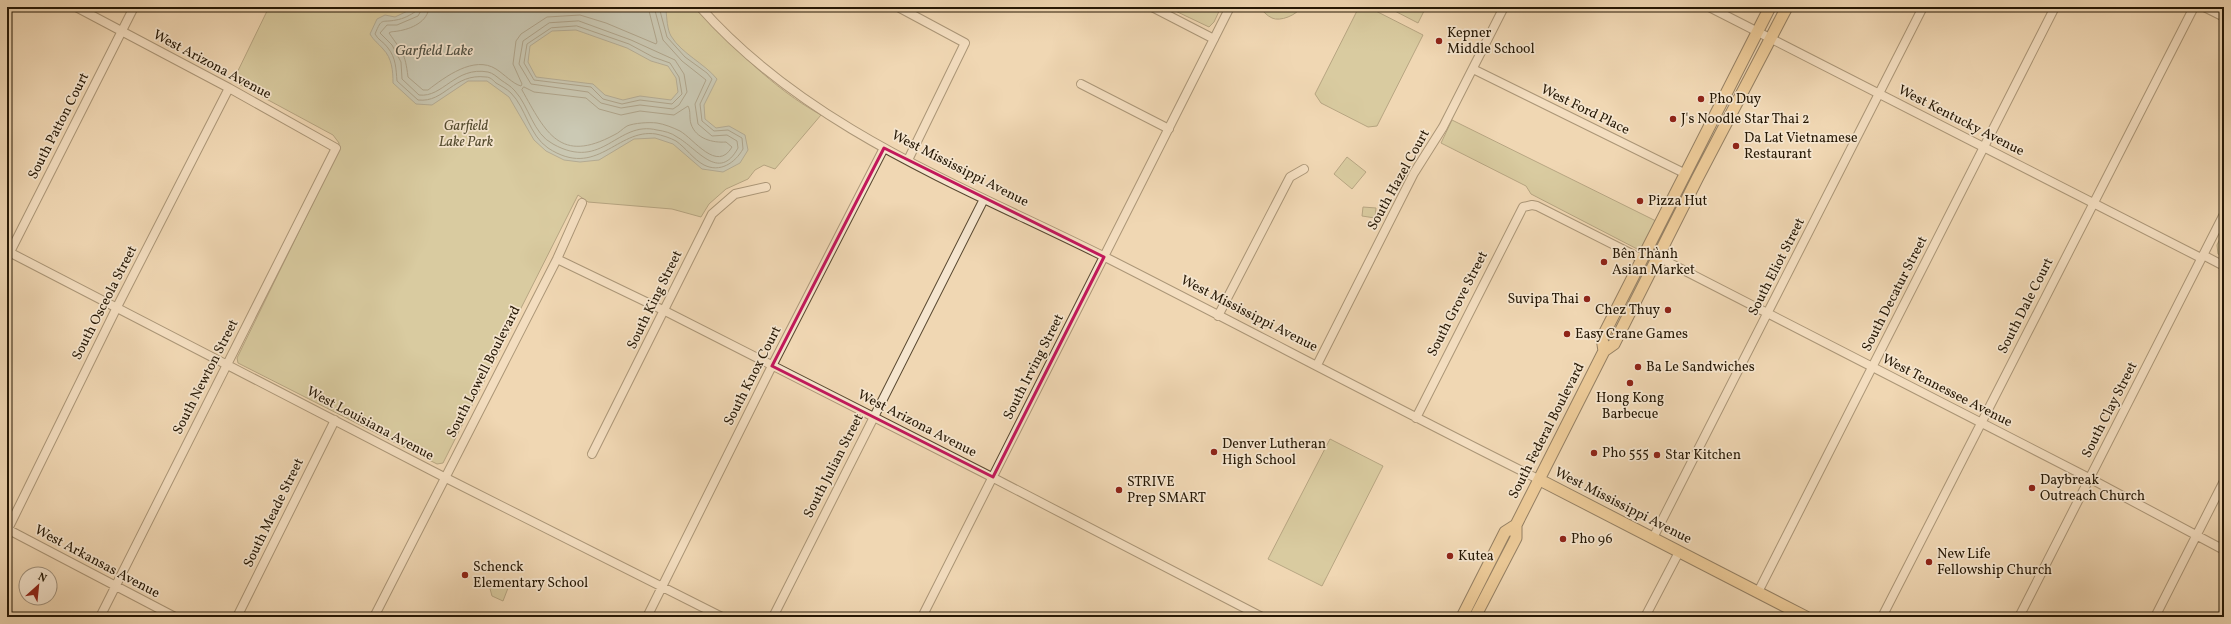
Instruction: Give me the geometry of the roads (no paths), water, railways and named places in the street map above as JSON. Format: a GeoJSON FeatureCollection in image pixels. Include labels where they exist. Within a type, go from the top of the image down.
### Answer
{"type":"FeatureCollection","features":[{"type":"Feature","properties":{"kind":"main road","name":"South Federal Boulevard"},"geometry":{"type":"LineString","coordinates":[[1604,351],[1602,338],[1770,7]]}},
{"type":"Feature","properties":{"kind":"main road","name":"South Federal Boulevard"},"geometry":{"type":"LineString","coordinates":[[1475,617],[1516,538],[1516,525],[1604,351],[1614,344],[1787,7]]}},
{"type":"Feature","properties":{"kind":"main road","name":"West Mississippi Avenue"},"geometry":{"type":"LineString","coordinates":[[1540,480],[1758,592],[1801,616]]}},
{"type":"Feature","properties":{"kind":"main road","name":"South Federal Boulevard"},"geometry":{"type":"LineString","coordinates":[[1462,617],[1505,532],[1516,525]]}},
{"type":"Feature","properties":{"kind":"street","name":"West Arizona Avenue"},"geometry":{"type":"LineString","coordinates":[[76,7],[229,88],[336,148]]}},
{"type":"Feature","properties":{"kind":"street","name":"South Patton Court"},"geometry":{"type":"LineString","coordinates":[[8,254],[134,7]]}},
{"type":"Feature","properties":{"kind":"street","name":"West Mississippi Avenue"},"geometry":{"type":"LineString","coordinates":[[700,7],[735,43],[790,89],[820,110],[884,148],[984,199],[1104,257],[1317,365],[1416,418],[1540,480]]}},
{"type":"Feature","properties":{"kind":"street"},"geometry":{"type":"LineString","coordinates":[[898,7],[965,43],[908,160]]}},
{"type":"Feature","properties":{"kind":"street"},"geometry":{"type":"LineString","coordinates":[[1152,7],[1214,39]]}},
{"type":"Feature","properties":{"kind":"street","name":"South Irving Street"},"geometry":{"type":"LineString","coordinates":[[922,617],[1230,7]]}},
{"type":"Feature","properties":{"kind":"street","name":"South Hazel Court"},"geometry":{"type":"LineString","coordinates":[[1317,365],[1414,173],[1443,127],[1504,7]]}},
{"type":"Feature","properties":{"kind":"street","name":"West Kentucky Avenue"},"geometry":{"type":"LineString","coordinates":[[1709,7],[2094,203],[2224,266]]}},
{"type":"Feature","properties":{"kind":"street","name":"South Eliot Street"},"geometry":{"type":"LineString","coordinates":[[1653,538],[1923,7]]}},
{"type":"Feature","properties":{"kind":"street","name":"South Decatur Street"},"geometry":{"type":"LineString","coordinates":[[1758,592],[2055,7]]}},
{"type":"Feature","properties":{"kind":"street","name":"South Dale Court"},"geometry":{"type":"LineString","coordinates":[[1882,617],[2194,7]]}},
{"type":"Feature","properties":{"kind":"street"},"geometry":{"type":"LineString","coordinates":[[2204,7],[2224,17]]}},
{"type":"Feature","properties":{"kind":"street","name":"West Ford Place"},"geometry":{"type":"LineString","coordinates":[[1473,69],[1686,174]]}},
{"type":"Feature","properties":{"kind":"street"},"geometry":{"type":"LineString","coordinates":[[1081,84],[1169,129]]}},
{"type":"Feature","properties":{"kind":"street","name":"South Osceola Street"},"geometry":{"type":"LineString","coordinates":[[7,530],[117,307],[229,88]]}},
{"type":"Feature","properties":{"kind":"street","name":"South Newton Street"},"geometry":{"type":"LineString","coordinates":[[100,617],[336,148]]}},
{"type":"Feature","properties":{"kind":"street","name":"South Knox Court"},"geometry":{"type":"LineString","coordinates":[[647,617],[772,366],[884,148]]}},
{"type":"Feature","properties":{"kind":"street"},"geometry":{"type":"LineString","coordinates":[[1218,316],[1290,177],[1304,169]]}},
{"type":"Feature","properties":{"kind":"street","name":"South King Street"},"geometry":{"type":"LineString","coordinates":[[592,454],[665,311],[712,214],[735,194],[766,187]]}},
{"type":"Feature","properties":{"kind":"street","name":"South Julian Street"},"geometry":{"type":"LineString","coordinates":[[773,617],[984,199]]}},
{"type":"Feature","properties":{"kind":"street","name":"South Lowell Boulevard"},"geometry":{"type":"LineString","coordinates":[[374,617],[444,477],[557,259],[582,203]]}},
{"type":"Feature","properties":{"kind":"street","name":"South Grove Street"},"geometry":{"type":"LineString","coordinates":[[1416,418],[1519,212],[1523,207],[1528,205],[1537,206],[1642,259]]}},
{"type":"Feature","properties":{"kind":"street","name":"South Clay Street"},"geometry":{"type":"LineString","coordinates":[[2019,617],[2224,214]]}},
{"type":"Feature","properties":{"kind":"street","name":"West Louisiana Avenue"},"geometry":{"type":"LineString","coordinates":[[8,254],[117,307],[444,477],[722,617]]}},
{"type":"Feature","properties":{"kind":"street","name":"West Tennessee Avenue"},"geometry":{"type":"LineString","coordinates":[[1658,257],[2089,478],[2195,536],[2224,550]]}},
{"type":"Feature","properties":{"kind":"street","name":"West Arizona Avenue"},"geometry":{"type":"LineString","coordinates":[[557,259],[665,311],[993,477],[1262,617]]}},
{"type":"Feature","properties":{"kind":"street","name":"South Meade Street"},"geometry":{"type":"LineString","coordinates":[[237,617],[335,420]]}},
{"type":"Feature","properties":{"kind":"street"},"geometry":{"type":"LineString","coordinates":[[2155,617],[2224,481]]}},
{"type":"Feature","properties":{"kind":"street","name":"West Arkansas Avenue"},"geometry":{"type":"LineString","coordinates":[[7,530],[175,617]]}},
{"type":"Feature","properties":{"kind":"street"},"geometry":{"type":"LineString","coordinates":[[1646,617],[1679,552]]}},
{"type":"Feature","properties":{"kind":"water","name":"Garfield Lake"},"geometry":{"type":"Polygon","coordinates":[[[416,7],[660,7],[666,11],[667,24],[671,36],[681,48],[712,73],[717,79],[704,105],[705,119],[716,128],[729,126],[745,135],[748,150],[740,163],[723,172],[702,169],[673,144],[655,138],[634,139],[599,160],[580,162],[564,160],[546,151],[534,140],[509,97],[487,81],[468,81],[432,105],[416,104],[393,83],[392,69],[388,56],[370,34],[377,19],[385,15],[395,17],[416,7]],[[576,30],[552,31],[530,46],[528,62],[536,77],[593,84],[605,95],[623,100],[640,96],[671,100],[678,92],[676,78],[668,66],[651,61],[627,48],[576,30]]]}},
{"type":"Feature","properties":{"kind":"place","name":"Kepner Middle School"},"geometry":{"type":"Point","coordinates":[1439,41]}},
{"type":"Feature","properties":{"kind":"place","name":"Pho Duy"},"geometry":{"type":"Point","coordinates":[1701,99]}},
{"type":"Feature","properties":{"kind":"place","name":"J's Noodle Star Thai 2"},"geometry":{"type":"Point","coordinates":[1673,119]}},
{"type":"Feature","properties":{"kind":"place","name":"Da Lat Vietnamese Restaurant"},"geometry":{"type":"Point","coordinates":[1736,146]}},
{"type":"Feature","properties":{"kind":"place","name":"Pizza Hut"},"geometry":{"type":"Point","coordinates":[1640,201]}},
{"type":"Feature","properties":{"kind":"place","name":"Bên Thành Asian Market"},"geometry":{"type":"Point","coordinates":[1604,262]}},
{"type":"Feature","properties":{"kind":"place","name":"Suvipa Thai"},"geometry":{"type":"Point","coordinates":[1587,299]}},
{"type":"Feature","properties":{"kind":"place","name":"Chez Thuy"},"geometry":{"type":"Point","coordinates":[1668,310]}},
{"type":"Feature","properties":{"kind":"place","name":"Easy Crane Games"},"geometry":{"type":"Point","coordinates":[1567,334]}},
{"type":"Feature","properties":{"kind":"place","name":"Ba Le Sandwiches"},"geometry":{"type":"Point","coordinates":[1638,367]}},
{"type":"Feature","properties":{"kind":"place","name":"Hong Kong Barbecue"},"geometry":{"type":"Point","coordinates":[1630,383]}},
{"type":"Feature","properties":{"kind":"place","name":"Denver Lutheran High School"},"geometry":{"type":"Point","coordinates":[1214,452]}},
{"type":"Feature","properties":{"kind":"place","name":"Pho 555"},"geometry":{"type":"Point","coordinates":[1594,453]}},
{"type":"Feature","properties":{"kind":"place","name":"Star Kitchen"},"geometry":{"type":"Point","coordinates":[1657,455]}},
{"type":"Feature","properties":{"kind":"place","name":"Daybreak Outreach Church"},"geometry":{"type":"Point","coordinates":[2032,488]}},
{"type":"Feature","properties":{"kind":"place","name":"STRIVE Prep SMART"},"geometry":{"type":"Point","coordinates":[1119,490]}},
{"type":"Feature","properties":{"kind":"place","name":"Pho 96"},"geometry":{"type":"Point","coordinates":[1563,539]}},
{"type":"Feature","properties":{"kind":"place","name":"Kutea"},"geometry":{"type":"Point","coordinates":[1450,556]}},
{"type":"Feature","properties":{"kind":"place","name":"New Life Fellowship Church"},"geometry":{"type":"Point","coordinates":[1929,562]}},
{"type":"Feature","properties":{"kind":"place","name":"Schenck Elementary School"},"geometry":{"type":"Point","coordinates":[465,575]}},
{"type":"Feature","properties":{"kind":"park label","name":"Garfield Lake Park"},"geometry":{"type":"Point","coordinates":[466,134]}}]}
